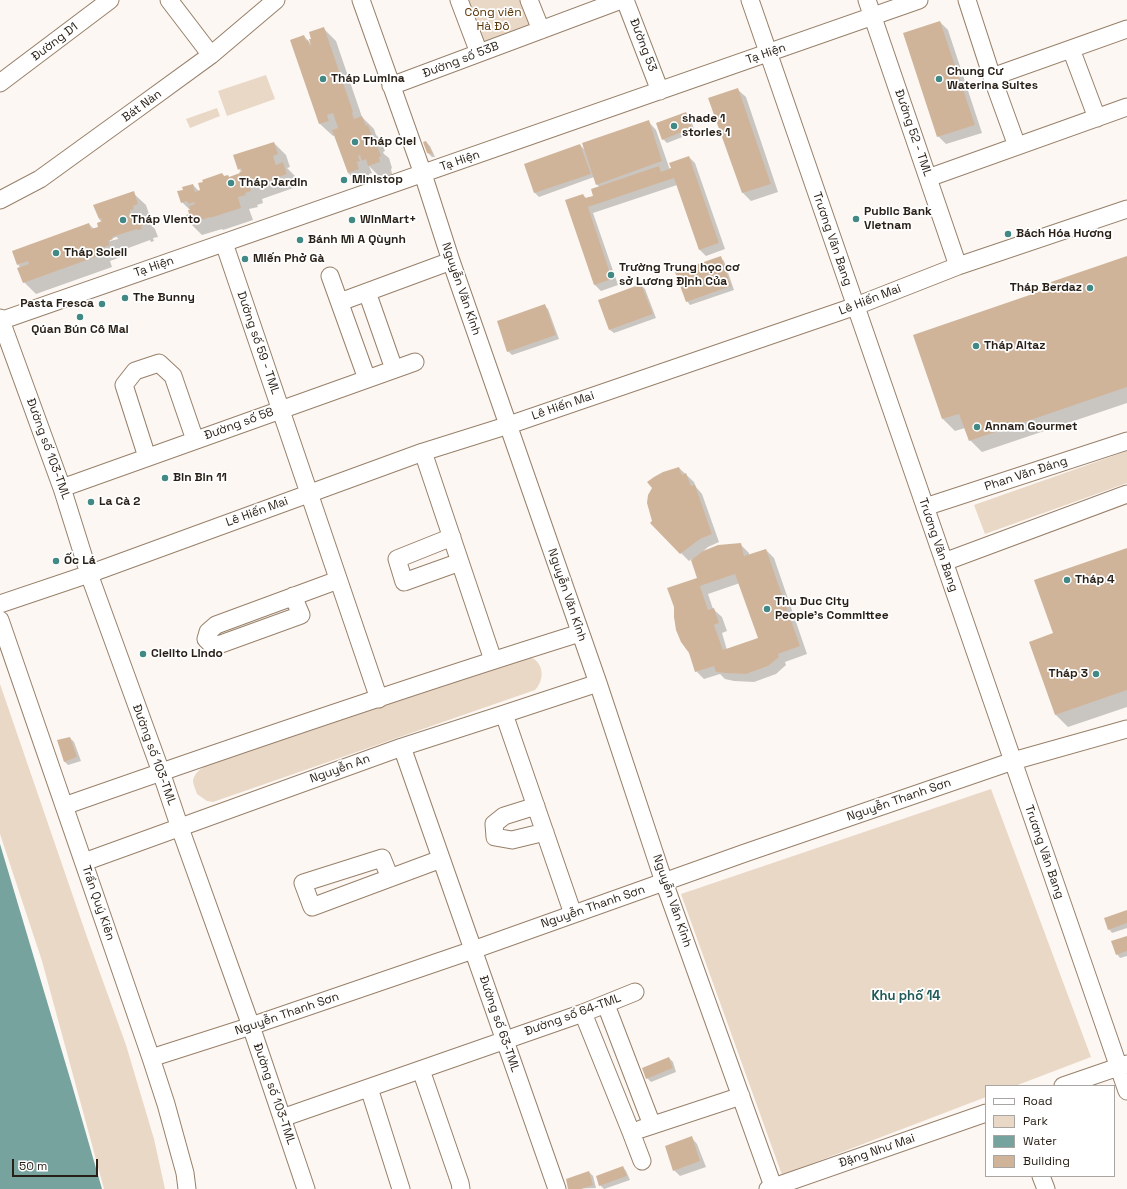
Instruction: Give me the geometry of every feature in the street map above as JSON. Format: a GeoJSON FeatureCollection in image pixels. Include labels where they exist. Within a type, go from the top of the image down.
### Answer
{"type":"FeatureCollection","features":[{"type":"Feature","properties":{"kind":"street","name":"Đường D1"},"geometry":{"type":"LineString","coordinates":[[0,84],[110,0]]}},
{"type":"Feature","properties":{"kind":"street"},"geometry":{"type":"LineString","coordinates":[[169,0],[215,51]]}},
{"type":"Feature","properties":{"kind":"street"},"geometry":{"type":"LineString","coordinates":[[184,0],[215,51]]}},
{"type":"Feature","properties":{"kind":"street","name":"Bát Nàn"},"geometry":{"type":"LineString","coordinates":[[0,200],[40,179],[134,111],[215,51],[276,0]]}},
{"type":"Feature","properties":{"kind":"street","name":"Nguyễn Văn Kỉnh"},"geometry":{"type":"LineString","coordinates":[[361,0],[423,174],[451,261],[598,683],[664,882],[741,1096],[772,1188]]}},
{"type":"Feature","properties":{"kind":"street"},"geometry":{"type":"LineString","coordinates":[[459,0],[479,53]]}},
{"type":"Feature","properties":{"kind":"street"},"geometry":{"type":"LineString","coordinates":[[529,0],[541,30]]}},
{"type":"Feature","properties":{"kind":"street","name":"Đường số 53B"},"geometry":{"type":"LineString","coordinates":[[391,86],[622,0]]}},
{"type":"Feature","properties":{"kind":"street","name":"Đường 53"},"geometry":{"type":"LineString","coordinates":[[625,0],[660,91]]}},
{"type":"Feature","properties":{"kind":"street","name":"Trương Văn Bang"},"geometry":{"type":"LineString","coordinates":[[750,0],[1013,762],[1123,1065],[1127,1091]]}},
{"type":"Feature","properties":{"kind":"street","name":"Đường 52 - TML"},"geometry":{"type":"LineString","coordinates":[[867,0],[958,266]]}},
{"type":"Feature","properties":{"kind":"street","name":"Tạ Hiện"},"geometry":{"type":"LineString","coordinates":[[0,320],[423,174],[919,0]]}},
{"type":"Feature","properties":{"kind":"street"},"geometry":{"type":"LineString","coordinates":[[967,0],[1017,146]]}},
{"type":"Feature","properties":{"kind":"street"},"geometry":{"type":"LineString","coordinates":[[992,76],[1127,29]]}},
{"type":"Feature","properties":{"kind":"street"},"geometry":{"type":"LineString","coordinates":[[1071,49],[1097,118]]}},
{"type":"Feature","properties":{"kind":"street"},"geometry":{"type":"LineString","coordinates":[[928,178],[1127,107]]}},
{"type":"Feature","properties":{"kind":"street","name":"Lê Hiến Mai"},"geometry":{"type":"LineString","coordinates":[[0,604],[89,574],[423,452],[509,425],[856,306],[958,266],[1127,209]]}},
{"type":"Feature","properties":{"kind":"street","name":"Dường số 59 - TML"},"geometry":{"type":"LineString","coordinates":[[224,243],[379,699]]}},
{"type":"Feature","properties":{"kind":"street"},"geometry":{"type":"LineString","coordinates":[[340,302],[451,261]]}},
{"type":"Feature","properties":{"kind":"street"},"geometry":{"type":"LineString","coordinates":[[330,276],[367,379]]}},
{"type":"Feature","properties":{"kind":"street"},"geometry":{"type":"LineString","coordinates":[[367,292],[394,369]]}},
{"type":"Feature","properties":{"kind":"street","name":"Đường số 103-TML"},"geometry":{"type":"LineString","coordinates":[[0,320],[62,488],[89,574],[251,1026],[306,1189]]}},
{"type":"Feature","properties":{"kind":"street","name":"Đường số 58"},"geometry":{"type":"LineString","coordinates":[[62,488],[415,362]]}},
{"type":"Feature","properties":{"kind":"street"},"geometry":{"type":"LineString","coordinates":[[148,457],[124,385],[135,371],[159,363],[173,376],[195,440]]}},
{"type":"Feature","properties":{"kind":"street","name":"Phan Văn Đáng"},"geometry":{"type":"LineString","coordinates":[[925,507],[1127,441]]}},
{"type":"Feature","properties":{"kind":"street"},"geometry":{"type":"LineString","coordinates":[[423,452],[493,660]]}},
{"type":"Feature","properties":{"kind":"street"},"geometry":{"type":"LineString","coordinates":[[944,562],[1127,494]]}},
{"type":"Feature","properties":{"kind":"street"},"geometry":{"type":"LineString","coordinates":[[452,537],[397,559],[404,582],[460,562]]}},
{"type":"Feature","properties":{"kind":"street"},"geometry":{"type":"LineString","coordinates":[[293,596],[300,616],[221,644],[212,645],[206,639],[208,632],[216,625],[293,596],[338,580]]}},
{"type":"Feature","properties":{"kind":"street","name":"Trần Quý Kiên"},"geometry":{"type":"LineString","coordinates":[[0,620],[152,1058],[185,1172],[186,1189]]}},
{"type":"Feature","properties":{"kind":"street"},"geometry":{"type":"LineString","coordinates":[[64,806],[493,660],[580,633]]}},
{"type":"Feature","properties":{"kind":"street","name":"Nguyễn An"},"geometry":{"type":"LineString","coordinates":[[84,862],[402,747],[598,683]]}},
{"type":"Feature","properties":{"kind":"street"},"geometry":{"type":"LineString","coordinates":[[504,714],[573,914]]}},
{"type":"Feature","properties":{"kind":"street","name":"Nguyễn Thanh Sơn"},"geometry":{"type":"LineString","coordinates":[[152,1058],[251,1026],[473,950],[745,853],[1013,762],[1126,730]]}},
{"type":"Feature","properties":{"kind":"street","name":"Đường số 63-TML"},"geometry":{"type":"LineString","coordinates":[[402,747],[557,1189]]}},
{"type":"Feature","properties":{"kind":"street"},"geometry":{"type":"LineString","coordinates":[[536,806],[504,816],[494,824],[495,837],[512,840],[545,832]]}},
{"type":"Feature","properties":{"kind":"street"},"geometry":{"type":"LineString","coordinates":[[390,878],[382,858],[303,883],[312,907],[390,878],[441,859]]}},
{"type":"Feature","properties":{"kind":"street","name":"Đường số 64-TML"},"geometry":{"type":"LineString","coordinates":[[282,1118],[583,1013],[635,992]]}},
{"type":"Feature","properties":{"kind":"street"},"geometry":{"type":"LineString","coordinates":[[606,1004],[652,1125]]}},
{"type":"Feature","properties":{"kind":"street"},"geometry":{"type":"LineString","coordinates":[[583,1013],[642,1161]]}},
{"type":"Feature","properties":{"kind":"street"},"geometry":{"type":"LineString","coordinates":[[1066,1085],[1123,1065]]}},
{"type":"Feature","properties":{"kind":"street"},"geometry":{"type":"LineString","coordinates":[[421,1070],[461,1189]]}},
{"type":"Feature","properties":{"kind":"street"},"geometry":{"type":"LineString","coordinates":[[369,1088],[401,1189]]}},
{"type":"Feature","properties":{"kind":"street"},"geometry":{"type":"LineString","coordinates":[[631,1132],[741,1096]]}},
{"type":"Feature","properties":{"kind":"street","name":"Đặng Như Mai"},"geometry":{"type":"LineString","coordinates":[[772,1188],[985,1113]]}},
{"type":"Feature","properties":{"kind":"street"},"geometry":{"type":"LineString","coordinates":[[1041,1177],[1046,1189]]}},
{"type":"Feature","properties":{"kind":"green space","name":"Công viên Hà Đô"},"geometry":{"type":"Polygon","coordinates":[[[466,0],[524,0],[531,26],[484,42],[479,40],[466,0]]]}},
{"type":"Feature","properties":{"kind":"green space"},"geometry":{"type":"Polygon","coordinates":[[[266,75],[275,99],[227,116],[218,91],[266,75]]]}},
{"type":"Feature","properties":{"kind":"green space"},"geometry":{"type":"Polygon","coordinates":[[[217,108],[220,116],[190,128],[186,119],[217,108]]]}},
{"type":"Feature","properties":{"kind":"green space"},"geometry":{"type":"Polygon","coordinates":[[[1127,451],[1127,483],[985,534],[974,505],[1127,451]]]}},
{"type":"Feature","properties":{"kind":"green space"},"geometry":{"type":"Polygon","coordinates":[[[522,655],[534,659],[540,666],[542,674],[541,679],[535,690],[213,802],[207,801],[197,794],[193,782],[195,774],[200,769],[212,763],[522,655]]]}},
{"type":"Feature","properties":{"kind":"green space"},"geometry":{"type":"Polygon","coordinates":[[[0,684],[87,937],[126,1045],[154,1139],[165,1189],[104,1189],[42,961],[0,834],[0,684]]]}},
{"type":"Feature","properties":{"kind":"green space"},"geometry":{"type":"Polygon","coordinates":[[[991,789],[1091,1057],[1018,1085],[985,1085],[985,1097],[782,1175],[681,894],[991,789]]]}},
{"type":"Feature","properties":{"kind":"water"},"geometry":{"type":"Polygon","coordinates":[[[0,844],[72,1085],[102,1189],[0,1189],[0,844]]]}},
{"type":"Feature","properties":{"kind":"building","name":"Chung Cư Waterina Suites"},"geometry":{"type":"Polygon","coordinates":[[[940,21],[975,125],[937,137],[903,33],[940,21]]]}},
{"type":"Feature","properties":{"kind":"building","name":"Tháp Lumina"},"geometry":{"type":"Polygon","coordinates":[[[324,27],[353,112],[354,119],[362,116],[366,126],[368,125],[374,146],[377,145],[381,156],[379,157],[380,162],[368,166],[366,159],[362,161],[360,155],[358,156],[360,161],[357,162],[359,169],[348,173],[332,130],[338,128],[333,113],[327,115],[329,121],[319,124],[290,40],[304,35],[310,46],[309,39],[311,39],[309,32],[324,27]]]}},
{"type":"Feature","properties":{"kind":"building"},"geometry":{"type":"Polygon","coordinates":[[[738,88],[771,184],[742,193],[708,98],[738,88]]]}},
{"type":"Feature","properties":{"kind":"building","name":"shade 1 stories 1"},"geometry":{"type":"Polygon","coordinates":[[[686,112],[692,128],[662,140],[656,123],[686,112]]]}},
{"type":"Feature","properties":{"kind":"building"},"geometry":{"type":"Polygon","coordinates":[[[649,120],[662,161],[596,185],[582,143],[649,120]]]}},
{"type":"Feature","properties":{"kind":"building"},"geometry":{"type":"Polygon","coordinates":[[[426,141],[433,154],[427,153],[423,142],[426,141]]]}},
{"type":"Feature","properties":{"kind":"building","name":"Tháp Jardin"},"geometry":{"type":"Polygon","coordinates":[[[274,142],[278,154],[273,156],[276,165],[283,162],[287,174],[250,187],[251,191],[245,193],[246,195],[238,197],[241,208],[189,224],[186,215],[189,214],[189,206],[195,204],[194,202],[189,204],[187,201],[181,203],[177,191],[183,190],[182,187],[193,184],[195,192],[200,190],[198,183],[203,182],[202,180],[222,173],[224,176],[228,175],[229,177],[240,173],[239,172],[242,171],[241,168],[238,170],[233,155],[274,142]]]}},
{"type":"Feature","properties":{"kind":"building"},"geometry":{"type":"Polygon","coordinates":[[[580,144],[591,174],[534,193],[524,164],[580,144]]]}},
{"type":"Feature","properties":{"kind":"building"},"geometry":{"type":"Polygon","coordinates":[[[689,156],[719,243],[699,250],[674,178],[588,207],[612,279],[594,285],[565,200],[583,194],[585,198],[593,196],[591,189],[659,166],[661,172],[671,168],[669,163],[689,156]]]}},
{"type":"Feature","properties":{"kind":"building","name":"Tháp Soleil"},"geometry":{"type":"Polygon","coordinates":[[[134,191],[138,204],[133,206],[134,209],[130,210],[131,216],[136,214],[137,218],[143,216],[146,224],[141,226],[142,229],[137,229],[112,237],[113,239],[108,241],[110,245],[99,249],[101,255],[23,283],[17,268],[29,264],[28,261],[17,265],[12,251],[89,223],[91,229],[98,227],[97,223],[102,221],[101,218],[99,219],[93,205],[134,191]]]}},
{"type":"Feature","properties":{"kind":"building"},"geometry":{"type":"Polygon","coordinates":[[[721,256],[731,286],[686,302],[675,272],[721,256]]]}},
{"type":"Feature","properties":{"kind":"building"},"geometry":{"type":"Polygon","coordinates":[[[1127,256],[1127,387],[969,441],[959,414],[942,419],[913,335],[1053,287],[1051,282],[1127,256]]]}},
{"type":"Feature","properties":{"kind":"building"},"geometry":{"type":"Polygon","coordinates":[[[641,284],[653,314],[609,330],[598,300],[641,284]]]}},
{"type":"Feature","properties":{"kind":"building"},"geometry":{"type":"Polygon","coordinates":[[[545,304],[556,335],[507,352],[497,321],[545,304]]]}},
{"type":"Feature","properties":{"kind":"building"},"geometry":{"type":"Polygon","coordinates":[[[679,467],[682,475],[686,473],[691,486],[695,485],[712,534],[700,539],[680,554],[650,523],[652,521],[647,503],[648,495],[652,488],[647,482],[663,472],[679,467]]]}},
{"type":"Feature","properties":{"kind":"building","name":"Thu Duc City People's Committee"},"geometry":{"type":"Polygon","coordinates":[[[741,543],[744,556],[766,549],[800,646],[778,654],[779,657],[768,666],[746,674],[716,672],[714,666],[695,672],[689,653],[681,642],[676,630],[674,607],[667,588],[697,578],[691,560],[703,551],[718,545],[741,543]],[[735,574],[700,586],[708,610],[714,608],[719,623],[714,625],[723,650],[758,638],[735,574]]]}},
{"type":"Feature","properties":{"kind":"building"},"geometry":{"type":"Polygon","coordinates":[[[1127,548],[1127,690],[1055,715],[1029,642],[1053,633],[1034,580],[1127,548]]]}},
{"type":"Feature","properties":{"kind":"building"},"geometry":{"type":"Polygon","coordinates":[[[70,737],[77,757],[64,762],[57,740],[70,737]]]}},
{"type":"Feature","properties":{"kind":"building"},"geometry":{"type":"Polygon","coordinates":[[[1127,910],[1127,923],[1108,930],[1104,918],[1127,910]]]}},
{"type":"Feature","properties":{"kind":"building"},"geometry":{"type":"Polygon","coordinates":[[[1127,936],[1127,951],[1116,955],[1111,941],[1127,936]]]}},
{"type":"Feature","properties":{"kind":"building"},"geometry":{"type":"Polygon","coordinates":[[[669,1057],[673,1068],[646,1079],[642,1068],[669,1057]]]}},
{"type":"Feature","properties":{"kind":"building"},"geometry":{"type":"Polygon","coordinates":[[[692,1136],[700,1161],[673,1171],[665,1146],[692,1136]]]}},
{"type":"Feature","properties":{"kind":"building"},"geometry":{"type":"Polygon","coordinates":[[[623,1166],[627,1176],[599,1186],[596,1176],[623,1166]]]}},
{"type":"Feature","properties":{"kind":"building"},"geometry":{"type":"Polygon","coordinates":[[[589,1171],[593,1185],[581,1189],[568,1189],[566,1179],[589,1171]]]}},
{"type":"Feature","properties":{"kind":"place","name":"Tháp Lumina"},"geometry":{"type":"Point","coordinates":[323,79]}},
{"type":"Feature","properties":{"kind":"place","name":"Chung Cư Waterina Suites"},"geometry":{"type":"Point","coordinates":[939,79]}},
{"type":"Feature","properties":{"kind":"place","name":"shade 1 stories 1"},"geometry":{"type":"Point","coordinates":[674,126]}},
{"type":"Feature","properties":{"kind":"place","name":"Tháp Ciel"},"geometry":{"type":"Point","coordinates":[355,142]}},
{"type":"Feature","properties":{"kind":"place","name":"Ministop"},"geometry":{"type":"Point","coordinates":[344,180]}},
{"type":"Feature","properties":{"kind":"place","name":"Tháp Jardin"},"geometry":{"type":"Point","coordinates":[231,183]}},
{"type":"Feature","properties":{"kind":"place","name":"Public Bank Vietnam"},"geometry":{"type":"Point","coordinates":[856,219]}},
{"type":"Feature","properties":{"kind":"place","name":"Tháp Viento"},"geometry":{"type":"Point","coordinates":[123,220]}},
{"type":"Feature","properties":{"kind":"place","name":"WinMart+"},"geometry":{"type":"Point","coordinates":[352,220]}},
{"type":"Feature","properties":{"kind":"place","name":"Bách Hóa Hương"},"geometry":{"type":"Point","coordinates":[1008,234]}},
{"type":"Feature","properties":{"kind":"place","name":"Bánh Mì A Qùynh"},"geometry":{"type":"Point","coordinates":[300,240]}},
{"type":"Feature","properties":{"kind":"place","name":"Tháp Soleil"},"geometry":{"type":"Point","coordinates":[56,253]}},
{"type":"Feature","properties":{"kind":"place","name":"Miến Phở Gà"},"geometry":{"type":"Point","coordinates":[245,259]}},
{"type":"Feature","properties":{"kind":"place","name":"Trường Trung học cơ sở Lương Định Của"},"geometry":{"type":"Point","coordinates":[611,275]}},
{"type":"Feature","properties":{"kind":"place","name":"Tháp Berdaz"},"geometry":{"type":"Point","coordinates":[1090,288]}},
{"type":"Feature","properties":{"kind":"place","name":"The Bunny"},"geometry":{"type":"Point","coordinates":[125,298]}},
{"type":"Feature","properties":{"kind":"place","name":"Pasta Fresca"},"geometry":{"type":"Point","coordinates":[102,304]}},
{"type":"Feature","properties":{"kind":"place","name":"Qúan Bún Cô Mai"},"geometry":{"type":"Point","coordinates":[80,317]}},
{"type":"Feature","properties":{"kind":"place","name":"Tháp Altaz"},"geometry":{"type":"Point","coordinates":[976,346]}},
{"type":"Feature","properties":{"kind":"place","name":"Annam Gourmet"},"geometry":{"type":"Point","coordinates":[977,427]}},
{"type":"Feature","properties":{"kind":"place","name":"Bin Bin 11"},"geometry":{"type":"Point","coordinates":[165,478]}},
{"type":"Feature","properties":{"kind":"place","name":"La Cà 2"},"geometry":{"type":"Point","coordinates":[91,502]}},
{"type":"Feature","properties":{"kind":"place","name":"Ốc Lá"},"geometry":{"type":"Point","coordinates":[56,561]}},
{"type":"Feature","properties":{"kind":"place","name":"Tháp 4"},"geometry":{"type":"Point","coordinates":[1067,580]}},
{"type":"Feature","properties":{"kind":"place","name":"Thu Duc City People's Committee"},"geometry":{"type":"Point","coordinates":[767,609]}},
{"type":"Feature","properties":{"kind":"place","name":"Cielito Lindo"},"geometry":{"type":"Point","coordinates":[143,654]}},
{"type":"Feature","properties":{"kind":"place","name":"Tháp 3"},"geometry":{"type":"Point","coordinates":[1096,674]}},
{"type":"Feature","properties":{"kind":"district","name":"Khu phố 14"},"geometry":{"type":"Point","coordinates":[906,996]}}]}
